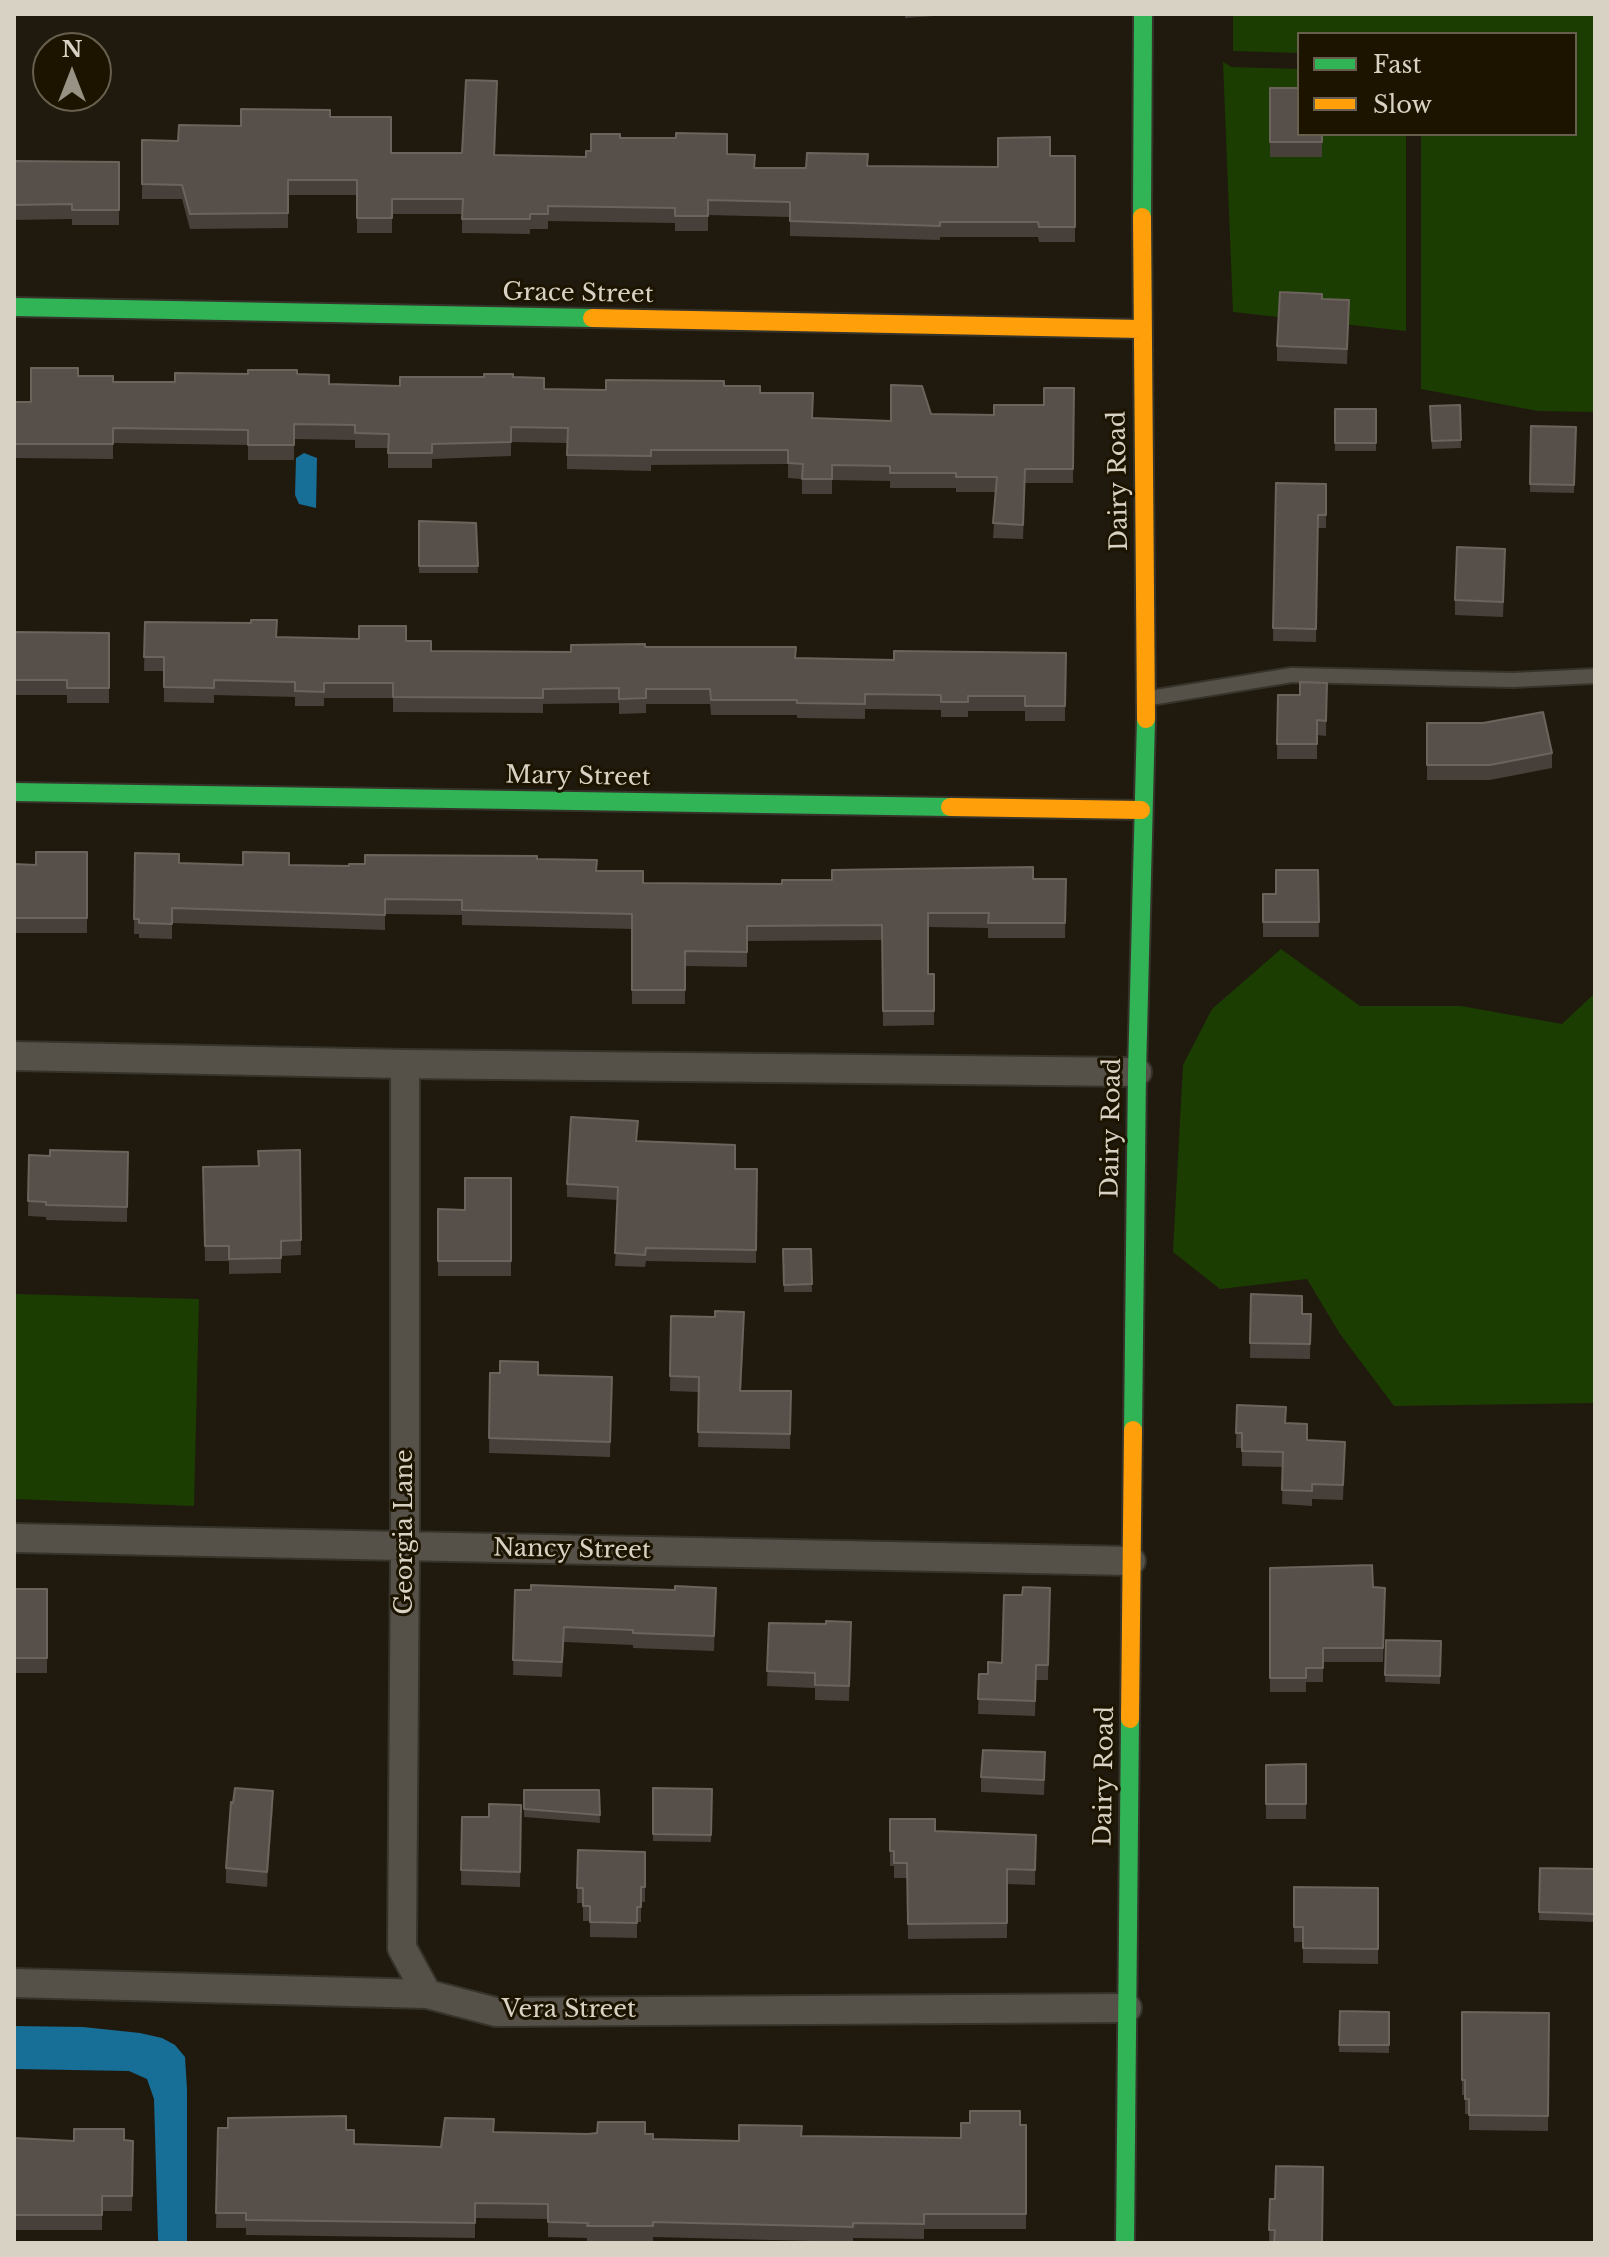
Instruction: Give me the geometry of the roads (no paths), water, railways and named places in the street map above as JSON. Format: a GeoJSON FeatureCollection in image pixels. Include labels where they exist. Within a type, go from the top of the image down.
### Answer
{"type":"FeatureCollection","features":[{"type":"Feature","properties":{"kind":"street","name":"Dairy Road"},"geometry":{"type":"LineString","coordinates":[[1125,2243],[1137,1072],[1146,699],[1141,329],[1143,14]]}},
{"type":"Feature","properties":{"kind":"street","name":"Grace Street"},"geometry":{"type":"LineString","coordinates":[[14,307],[1141,329]]}},
{"type":"Feature","properties":{"kind":"street","name":"Mary Street"},"geometry":{"type":"LineString","coordinates":[[14,792],[1141,810]]}},
{"type":"Feature","properties":{"kind":"street"},"geometry":{"type":"LineString","coordinates":[[14,1056],[405,1064],[1137,1072]]}},
{"type":"Feature","properties":{"kind":"street","name":"Georgia Lane"},"geometry":{"type":"LineString","coordinates":[[405,1064],[402,1948],[427,1994]]}},
{"type":"Feature","properties":{"kind":"street","name":"Nancy Street"},"geometry":{"type":"LineString","coordinates":[[14,1538],[1131,1561]]}},
{"type":"Feature","properties":{"kind":"street","name":"Vera Street"},"geometry":{"type":"LineString","coordinates":[[14,1983],[427,1994],[496,2012],[1127,2008]]}},
{"type":"Feature","properties":{"kind":"lane"},"geometry":{"type":"LineString","coordinates":[[1146,699],[1292,675],[1513,680],[1595,676]]}},
{"type":"Feature","properties":{"kind":"water"},"geometry":{"type":"Polygon","coordinates":[[[304,453],[317,458],[316,508],[299,504],[295,495],[296,458],[304,453]]]}},
{"type":"Feature","properties":{"kind":"water"},"geometry":{"type":"Polygon","coordinates":[[[14,2026],[83,2027],[140,2033],[162,2038],[175,2045],[185,2057],[187,2243],[159,2243],[158,2239],[154,2099],[147,2079],[129,2071],[14,2069],[14,2026]]]}}]}
